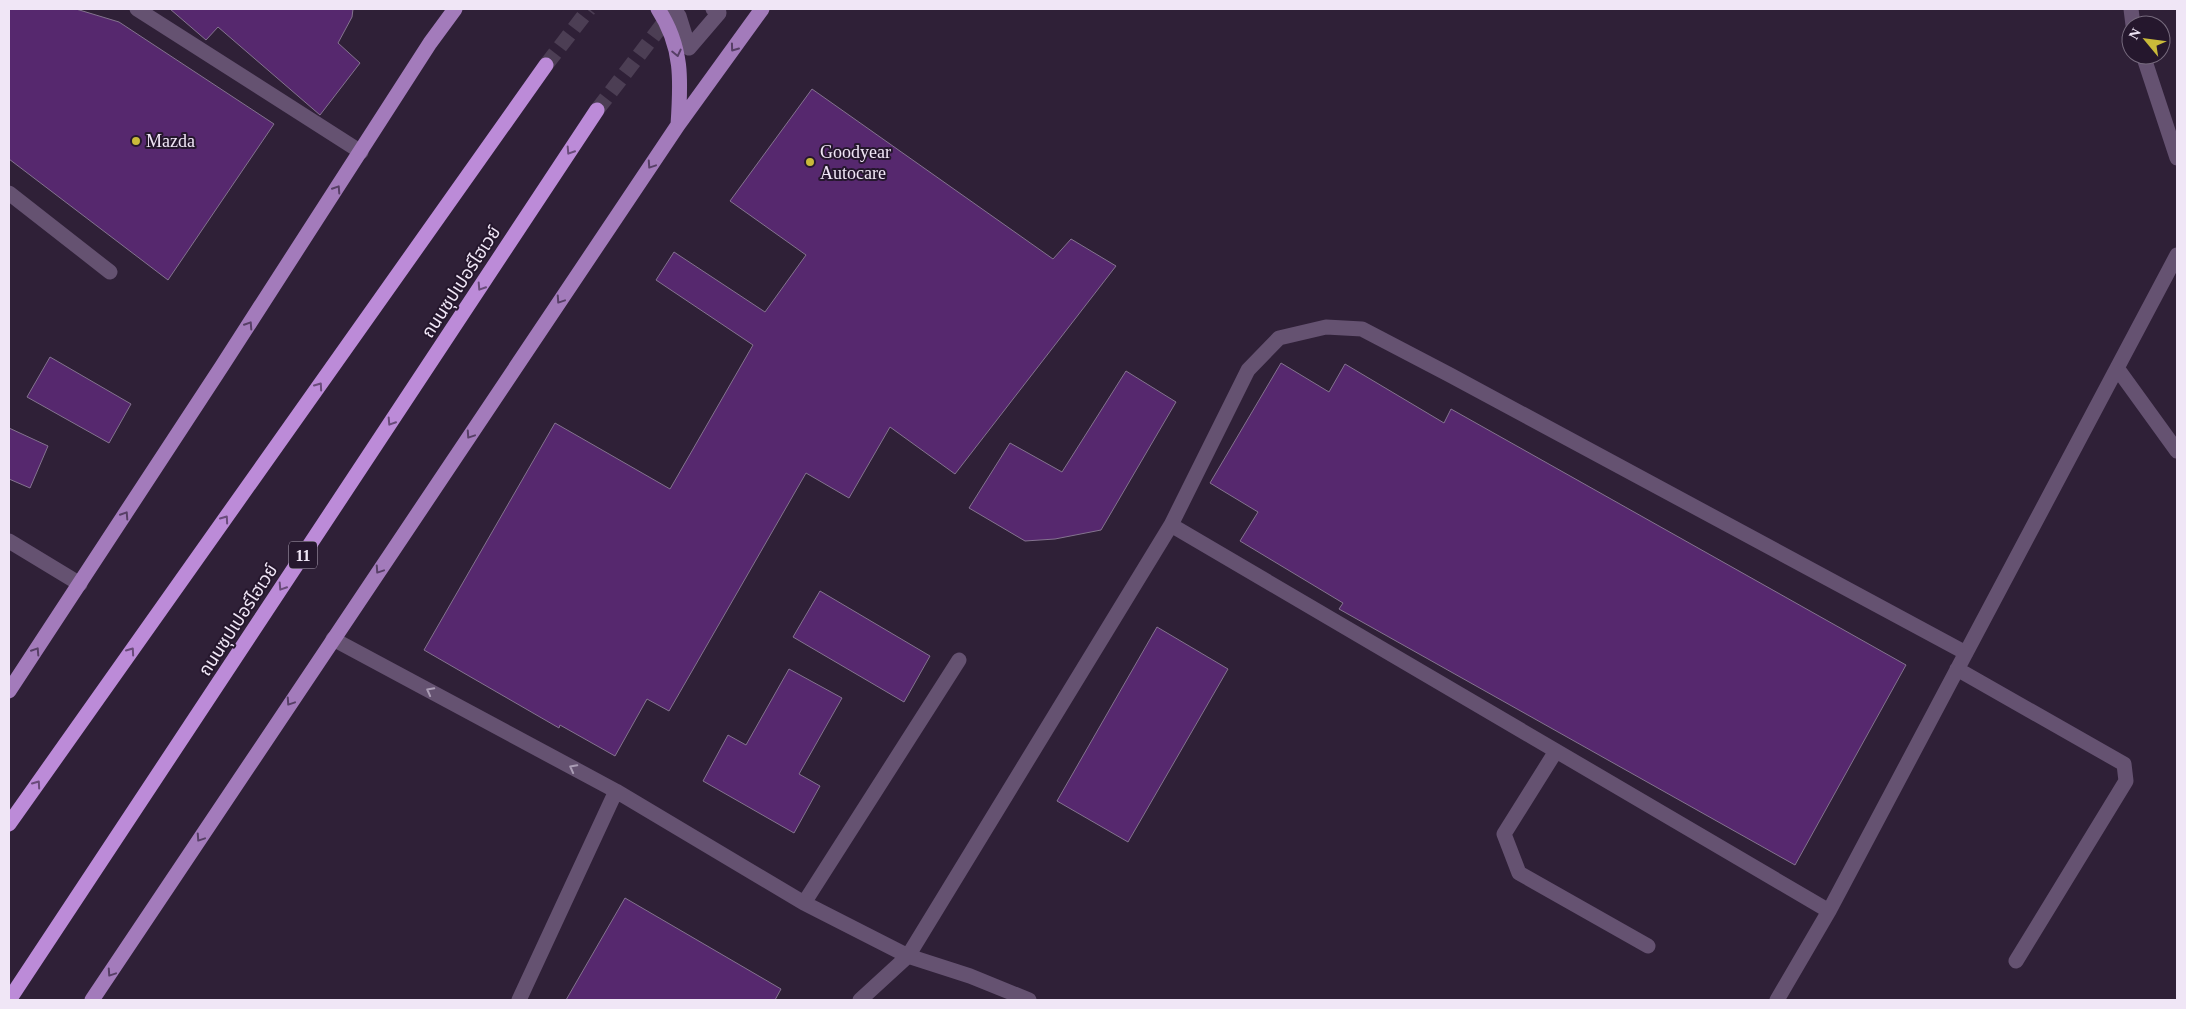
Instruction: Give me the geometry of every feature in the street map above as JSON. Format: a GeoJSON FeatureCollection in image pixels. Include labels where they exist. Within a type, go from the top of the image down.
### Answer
{"type":"FeatureCollection","features":[{"type":"Feature","properties":{"kind":"highway"},"geometry":{"type":"LineString","coordinates":[[9,824],[546,65]]}},
{"type":"Feature","properties":{"kind":"highway","name":"ถนนซุปเปอร์ไฮเวย์"},"geometry":{"type":"LineString","coordinates":[[9,1000],[597,110]]}},
{"type":"Feature","properties":{"kind":"main road"},"geometry":{"type":"LineString","coordinates":[[430,43],[442,9]]}},
{"type":"Feature","properties":{"kind":"main road"},"geometry":{"type":"LineString","coordinates":[[9,692],[430,43],[455,9]]}},
{"type":"Feature","properties":{"kind":"main road"},"geometry":{"type":"LineString","coordinates":[[658,9],[668,24],[678,54],[680,87],[678,125]]}},
{"type":"Feature","properties":{"kind":"main road"},"geometry":{"type":"LineString","coordinates":[[92,1000],[678,125],[758,10]]}},
{"type":"Feature","properties":{"kind":"street"},"geometry":{"type":"LineString","coordinates":[[137,9],[361,152]]}},
{"type":"Feature","properties":{"kind":"street"},"geometry":{"type":"LineString","coordinates":[[674,9],[679,16],[689,48],[719,13],[713,9]]}},
{"type":"Feature","properties":{"kind":"street"},"geometry":{"type":"LineString","coordinates":[[2146,65],[2177,158]]}},
{"type":"Feature","properties":{"kind":"street"},"geometry":{"type":"LineString","coordinates":[[9,193],[110,272]]}},
{"type":"Feature","properties":{"kind":"street"},"geometry":{"type":"LineString","coordinates":[[1777,1000],[1829,911],[2177,255]]}},
{"type":"Feature","properties":{"kind":"street"},"geometry":{"type":"LineString","coordinates":[[860,1000],[908,956],[1171,525],[1248,370],[1279,338],[1326,327],[1362,329],[1450,374],[1966,653]]}},
{"type":"Feature","properties":{"kind":"street"},"geometry":{"type":"LineString","coordinates":[[2117,368],[2177,451]]}},
{"type":"Feature","properties":{"kind":"street"},"geometry":{"type":"LineString","coordinates":[[1171,525],[1829,911]]}},
{"type":"Feature","properties":{"kind":"street"},"geometry":{"type":"LineString","coordinates":[[9,541],[80,584]]}},
{"type":"Feature","properties":{"kind":"street"},"geometry":{"type":"LineString","coordinates":[[333,639],[616,791],[804,904],[908,956],[970,976],[1029,1000]]}},
{"type":"Feature","properties":{"kind":"street"},"geometry":{"type":"LineString","coordinates":[[804,904],[959,660]]}},
{"type":"Feature","properties":{"kind":"street"},"geometry":{"type":"LineString","coordinates":[[1957,669],[2124,764],[2126,781],[2016,961]]}},
{"type":"Feature","properties":{"kind":"street"},"geometry":{"type":"LineString","coordinates":[[1556,751],[1504,834],[1519,873],[1648,946]]}},
{"type":"Feature","properties":{"kind":"street"},"geometry":{"type":"LineString","coordinates":[[518,1000],[616,791]]}},
{"type":"Feature","properties":{"kind":"building","name":"Mazda"},"geometry":{"type":"Polygon","coordinates":[[[9,9],[76,9],[119,22],[274,124],[168,280],[9,159],[9,9]]]}},
{"type":"Feature","properties":{"kind":"building"},"geometry":{"type":"Polygon","coordinates":[[[170,9],[353,9],[352,17],[338,43],[360,63],[320,115],[218,27],[206,40],[170,9]]]}},
{"type":"Feature","properties":{"kind":"building"},"geometry":{"type":"Polygon","coordinates":[[[812,89],[1053,259],[1071,239],[1116,266],[955,474],[890,427],[849,498],[806,473],[669,711],[647,699],[615,756],[560,725],[559,728],[424,650],[555,423],[670,489],[753,345],[656,280],[674,252],[765,312],[806,255],[730,201],[812,89]]]}},
{"type":"Feature","properties":{"kind":"building"},"geometry":{"type":"Polygon","coordinates":[[[50,357],[131,404],[109,443],[27,397],[50,357]]]}},
{"type":"Feature","properties":{"kind":"building"},"geometry":{"type":"Polygon","coordinates":[[[1281,363],[1329,392],[1345,364],[1444,423],[1451,409],[1906,665],[1795,865],[1339,609],[1343,603],[1240,541],[1258,512],[1210,483],[1281,363]]]}},
{"type":"Feature","properties":{"kind":"building"},"geometry":{"type":"Polygon","coordinates":[[[1126,371],[1176,402],[1101,530],[1055,539],[1025,541],[969,508],[1010,443],[1062,472],[1126,371]]]}},
{"type":"Feature","properties":{"kind":"building"},"geometry":{"type":"Polygon","coordinates":[[[9,428],[48,446],[30,488],[9,479],[9,428]]]}},
{"type":"Feature","properties":{"kind":"building"},"geometry":{"type":"Polygon","coordinates":[[[820,591],[930,656],[904,702],[793,637],[820,591]]]}},
{"type":"Feature","properties":{"kind":"building"},"geometry":{"type":"Polygon","coordinates":[[[1157,627],[1228,669],[1128,842],[1057,801],[1157,627]]]}},
{"type":"Feature","properties":{"kind":"building"},"geometry":{"type":"Polygon","coordinates":[[[789,669],[842,698],[799,774],[820,786],[794,833],[703,781],[728,735],[746,745],[789,669]]]}},
{"type":"Feature","properties":{"kind":"building"},"geometry":{"type":"Polygon","coordinates":[[[625,898],[781,989],[775,1000],[566,1000],[625,898]]]}},
{"type":"Feature","properties":{"kind":"tunnel"},"geometry":{"type":"LineString","coordinates":[[546,65],[589,9]]}},
{"type":"Feature","properties":{"kind":"tunnel"},"geometry":{"type":"LineString","coordinates":[[597,110],[672,12]]}},
{"type":"Feature","properties":{"kind":"place","name":"Mazda"},"geometry":{"type":"Point","coordinates":[136,141]}},
{"type":"Feature","properties":{"kind":"place","name":"Goodyear Autocare"},"geometry":{"type":"Point","coordinates":[810,162]}}]}
